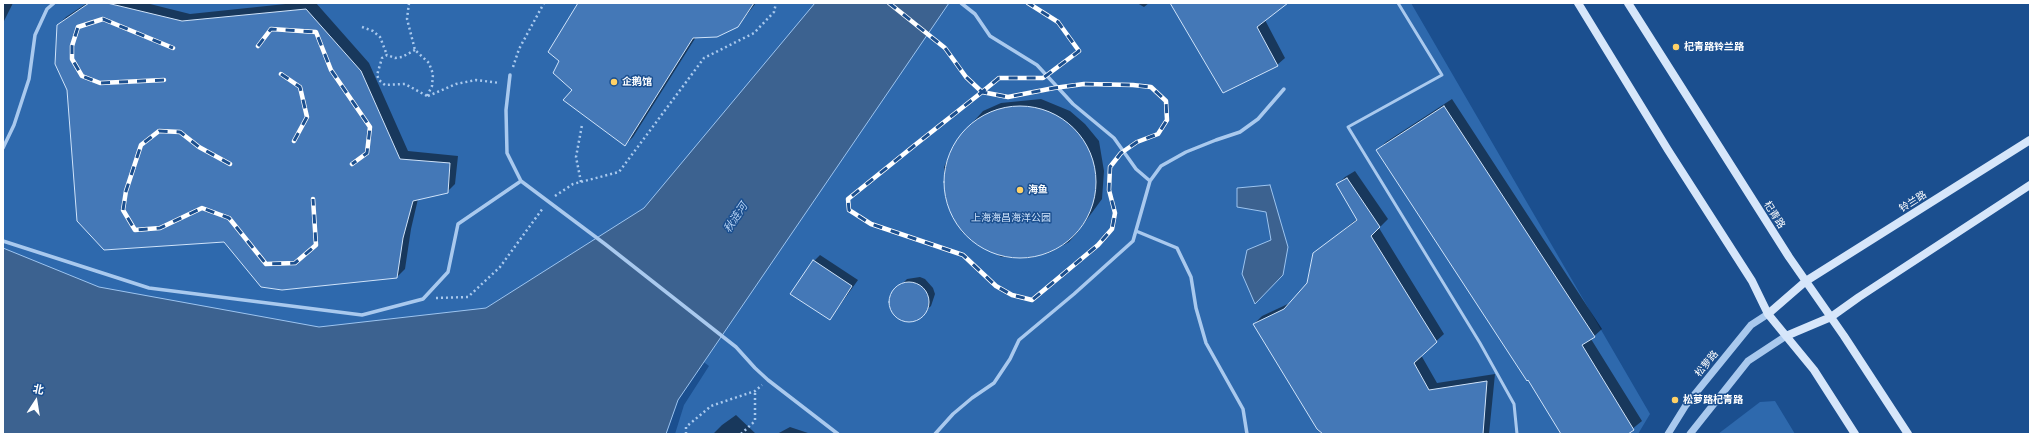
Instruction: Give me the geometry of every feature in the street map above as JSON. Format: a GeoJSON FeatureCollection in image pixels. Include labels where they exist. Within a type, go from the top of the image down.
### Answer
{"type":"FeatureCollection","features":[{"type":"Feature","properties":{"kind":"main road"},"geometry":{"type":"LineString","coordinates":[[1578,3],[1668,150],[1752,281],[1768,314],[1814,370],[1855,434]]}},
{"type":"Feature","properties":{"kind":"main road","name":"杞青路"},"geometry":{"type":"LineString","coordinates":[[1628,3],[1806,281],[1908,434]]}},
{"type":"Feature","properties":{"kind":"main road","name":"铃兰路"},"geometry":{"type":"LineString","coordinates":[[1768,314],[1806,281],[2030,140]]}},
{"type":"Feature","properties":{"kind":"main road"},"geometry":{"type":"LineString","coordinates":[[1786,336],[1831,317],[2030,185]]}},
{"type":"Feature","properties":{"kind":"street"},"geometry":{"type":"LineString","coordinates":[[3,148],[14,125],[29,79],[35,35],[47,9],[54,3]]}},
{"type":"Feature","properties":{"kind":"street"},"geometry":{"type":"LineString","coordinates":[[961,3],[974,14],[990,36],[1038,66],[1073,104],[1114,138],[1136,169],[1150,182]]}},
{"type":"Feature","properties":{"kind":"street"},"geometry":{"type":"LineString","coordinates":[[510,75],[506,110],[507,154],[522,181],[736,347],[768,380],[838,434]]}},
{"type":"Feature","properties":{"kind":"street"},"geometry":{"type":"LineString","coordinates":[[935,434],[958,410],[994,383],[1010,359],[1019,340],[1133,241],[1150,182],[1160,166],[1186,152],[1240,132],[1258,120],[1284,89]]}},
{"type":"Feature","properties":{"kind":"street"},"geometry":{"type":"LineString","coordinates":[[3,241],[149,288],[362,315],[424,299],[448,272],[458,224],[522,181]]}},
{"type":"Feature","properties":{"kind":"street"},"geometry":{"type":"LineString","coordinates":[[1136,231],[1177,248],[1191,277],[1196,308],[1206,343],[1243,409],[1247,434]]}},
{"type":"Feature","properties":{"kind":"street","name":"松萝路"},"geometry":{"type":"LineString","coordinates":[[1668,434],[1686,405],[1751,325],[1768,314]]}},
{"type":"Feature","properties":{"kind":"street"},"geometry":{"type":"LineString","coordinates":[[1690,434],[1748,361],[1786,336]]}},
{"type":"Feature","properties":{"kind":"lane"},"geometry":{"type":"LineString","coordinates":[[1398,3],[1442,75],[1348,127],[1480,343],[1514,404],[1517,434]]}},
{"type":"Feature","properties":{"kind":"path"},"geometry":{"type":"LineString","coordinates":[[409,3],[407,18],[415,50],[429,62],[433,74],[432,86],[427,96]]}},
{"type":"Feature","properties":{"kind":"path"},"geometry":{"type":"LineString","coordinates":[[510,75],[519,49],[544,3]]}},
{"type":"Feature","properties":{"kind":"path"},"geometry":{"type":"LineString","coordinates":[[424,299],[468,297],[500,267],[548,201],[572,184],[619,172],[704,58],[754,33],[774,12],[776,3]]}},
{"type":"Feature","properties":{"kind":"path"},"geometry":{"type":"LineString","coordinates":[[362,27],[372,31],[380,37],[387,55],[395,58],[402,57],[415,50]]}},
{"type":"Feature","properties":{"kind":"path"},"geometry":{"type":"LineString","coordinates":[[387,55],[382,58],[378,66],[377,75],[379,80],[385,85],[405,84],[427,96]]}},
{"type":"Feature","properties":{"kind":"path"},"geometry":{"type":"LineString","coordinates":[[427,96],[456,84],[476,80],[509,85]]}},
{"type":"Feature","properties":{"kind":"path"},"geometry":{"type":"LineString","coordinates":[[581,182],[576,157],[582,125]]}},
{"type":"Feature","properties":{"kind":"path"},"geometry":{"type":"LineString","coordinates":[[686,434],[686,427],[711,406],[755,391],[768,380]]}},
{"type":"Feature","properties":{"kind":"path"},"geometry":{"type":"LineString","coordinates":[[741,434],[755,421],[755,391]]}},
{"type":"Feature","properties":{"kind":"green space","name":"上海海昌海洋公园"},"geometry":{"type":"Polygon","coordinates":[[[3,3],[1411,3],[1650,414],[1638,434],[675,434],[684,405],[709,366],[585,273],[483,326],[383,338],[207,314],[3,265],[3,3]]]}},
{"type":"Feature","properties":{"kind":"green space"},"geometry":{"type":"Polygon","coordinates":[[[1775,401],[1795,434],[1718,434],[1760,402],[1775,401]]]}},
{"type":"Feature","properties":{"kind":"water","name":"秋涟河"},"geometry":{"type":"Polygon","coordinates":[[[815,3],[949,3],[678,400],[666,434],[3,434],[3,248],[99,287],[319,327],[486,308],[644,208],[815,3]]]}},
{"type":"Feature","properties":{"kind":"water"},"geometry":{"type":"Polygon","coordinates":[[[1270,185],[1288,247],[1283,275],[1255,304],[1242,274],[1247,250],[1271,240],[1266,212],[1237,207],[1237,188],[1270,185]]]}},
{"type":"Feature","properties":{"kind":"building"},"geometry":{"type":"Polygon","coordinates":[[[89,3],[107,3],[182,21],[306,9],[361,71],[400,159],[450,163],[448,193],[413,201],[403,238],[397,278],[282,290],[261,287],[224,242],[104,250],[77,221],[67,90],[55,64],[57,25],[89,3]]]}},
{"type":"Feature","properties":{"kind":"building","name":"企鹅馆"},"geometry":{"type":"Polygon","coordinates":[[[578,3],[754,3],[738,27],[717,37],[693,38],[625,146],[563,100],[572,90],[553,73],[559,61],[548,52],[578,3]]]}},
{"type":"Feature","properties":{"kind":"building"},"geometry":{"type":"Polygon","coordinates":[[[1170,3],[1288,3],[1257,27],[1278,66],[1223,93],[1170,3]]]}},
{"type":"Feature","properties":{"kind":"building","name":"海鱼"},"geometry":{"type":"Polygon","coordinates":[[[1013,106],[1027,106],[1042,109],[1056,115],[1074,128],[1087,146],[1093,160],[1096,182],[1093,204],[1087,218],[1074,236],[1056,249],[1042,255],[1027,258],[1013,258],[998,255],[984,249],[972,241],[961,230],[953,218],[947,204],[944,189],[944,175],[947,160],[953,146],[961,134],[972,123],[984,115],[998,109],[1013,106]]]}},
{"type":"Feature","properties":{"kind":"building"},"geometry":{"type":"Polygon","coordinates":[[[1444,106],[1595,337],[1582,345],[1634,430],[1628,434],[1561,434],[1528,380],[1527,381],[1376,150],[1444,106]]]}},
{"type":"Feature","properties":{"kind":"building"},"geometry":{"type":"Polygon","coordinates":[[[1347,178],[1380,227],[1371,236],[1437,342],[1414,363],[1429,390],[1487,381],[1483,434],[1323,434],[1317,429],[1253,324],[1284,309],[1307,283],[1313,253],[1357,220],[1336,184],[1347,178]]]}},
{"type":"Feature","properties":{"kind":"building"},"geometry":{"type":"Polygon","coordinates":[[[813,260],[852,286],[830,320],[790,294],[813,260]]]}},
{"type":"Feature","properties":{"kind":"building"},"geometry":{"type":"Polygon","coordinates":[[[909,282],[923,288],[929,302],[923,316],[909,322],[895,316],[889,302],[895,288],[909,282]]]}},
{"type":"Feature","properties":{"kind":"railway"},"geometry":{"type":"LineString","coordinates":[[889,3],[945,48],[966,77],[982,92],[1008,97],[1084,84],[1133,85],[1151,87],[1166,101],[1167,120],[1158,134],[1137,142],[1121,153],[1110,167],[1109,190],[1115,213],[1112,229],[1098,245],[1032,300],[1012,295],[996,286],[963,255],[871,224],[849,210],[848,199],[982,92],[999,78],[1043,78],[1079,51],[1058,22],[1028,3]]}},
{"type":"Feature","properties":{"kind":"railway"},"geometry":{"type":"LineString","coordinates":[[164,80],[100,83],[82,76],[72,59],[72,46],[78,27],[103,19],[173,48]]}},
{"type":"Feature","properties":{"kind":"railway"},"geometry":{"type":"LineString","coordinates":[[258,46],[271,29],[316,32],[331,70],[370,127],[367,153],[352,164]]}},
{"type":"Feature","properties":{"kind":"railway"},"geometry":{"type":"LineString","coordinates":[[281,74],[300,87],[307,117],[294,141]]}},
{"type":"Feature","properties":{"kind":"railway"},"geometry":{"type":"LineString","coordinates":[[230,164],[199,147],[180,132],[159,131],[141,145],[126,191],[123,210],[135,230],[160,228],[202,208],[229,218],[266,264],[295,263],[316,245],[313,199]]}},
{"type":"Feature","properties":{"kind":"place","name":"杞青路铃兰路"},"geometry":{"type":"Point","coordinates":[1676,47]}},
{"type":"Feature","properties":{"kind":"place","name":"企鹅馆"},"geometry":{"type":"Point","coordinates":[614,82]}},
{"type":"Feature","properties":{"kind":"place","name":"海鱼"},"geometry":{"type":"Point","coordinates":[1020,190]}},
{"type":"Feature","properties":{"kind":"place","name":"松萝路杞青路"},"geometry":{"type":"Point","coordinates":[1675,400]}}]}
